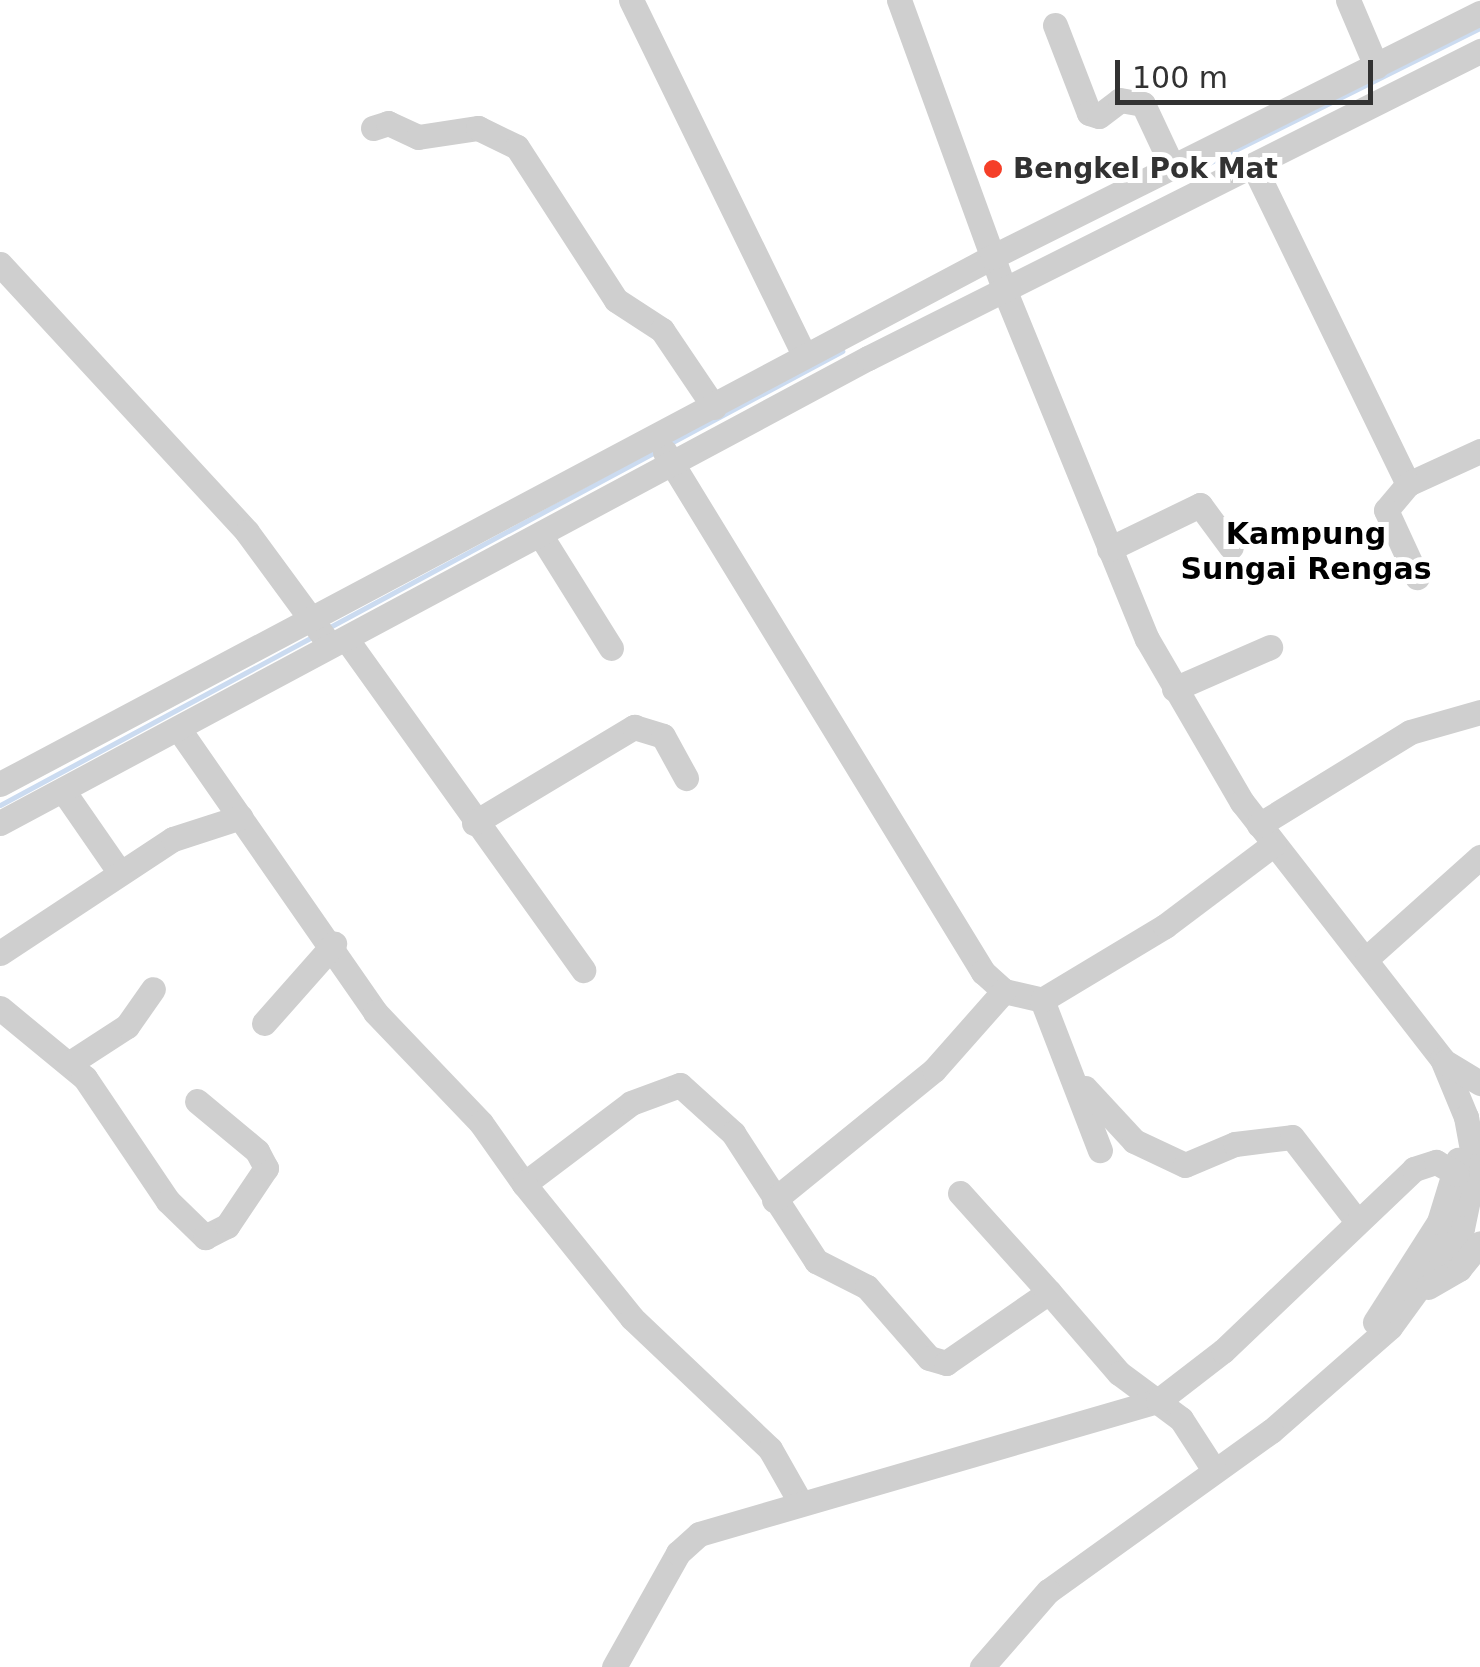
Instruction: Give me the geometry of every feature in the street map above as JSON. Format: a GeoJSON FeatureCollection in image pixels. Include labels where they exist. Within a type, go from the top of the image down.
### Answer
{"type":"FeatureCollection","features":[{"type":"Feature","properties":{"kind":"street"},"geometry":{"type":"LineString","coordinates":[[631,0],[805,356]]}},
{"type":"Feature","properties":{"kind":"street"},"geometry":{"type":"LineString","coordinates":[[899,0],[1004,289],[1109,549],[1174,689],[1271,840],[1426,1062],[1467,1113]]}},
{"type":"Feature","properties":{"kind":"street"},"geometry":{"type":"LineString","coordinates":[[1348,0],[1376,66]]}},
{"type":"Feature","properties":{"kind":"street"},"geometry":{"type":"LineString","coordinates":[[0,823],[180,730],[328,636],[665,452],[1253,165],[1423,61],[1480,13]]}},
{"type":"Feature","properties":{"kind":"street"},"geometry":{"type":"LineString","coordinates":[[1055,25],[1089,113],[1099,116],[1120,100],[1143,104],[1173,168]]}},
{"type":"Feature","properties":{"kind":"street"},"geometry":{"type":"LineString","coordinates":[[0,784],[541,536],[665,452],[714,407],[992,257],[1376,66],[1480,51]]}},
{"type":"Feature","properties":{"kind":"street"},"geometry":{"type":"LineString","coordinates":[[373,128],[388,122],[418,137],[478,128],[517,147],[616,300],[662,330],[714,407]]}},
{"type":"Feature","properties":{"kind":"street"},"geometry":{"type":"LineString","coordinates":[[1253,165],[1408,484]]}},
{"type":"Feature","properties":{"kind":"street"},"geometry":{"type":"LineString","coordinates":[[0,264],[248,532],[583,970]]}},
{"type":"Feature","properties":{"kind":"street"},"geometry":{"type":"LineString","coordinates":[[1417,577],[1386,510],[1408,484],[1480,451]]}},
{"type":"Feature","properties":{"kind":"street"},"geometry":{"type":"LineString","coordinates":[[665,452],[905,854],[983,972],[1004,991],[1042,1000],[1166,926],[1410,732],[1480,712]]}},
{"type":"Feature","properties":{"kind":"street"},"geometry":{"type":"LineString","coordinates":[[1109,549],[1200,506],[1232,547]]}},
{"type":"Feature","properties":{"kind":"street"},"geometry":{"type":"LineString","coordinates":[[541,536],[612,648]]}},
{"type":"Feature","properties":{"kind":"street"},"geometry":{"type":"LineString","coordinates":[[1174,689],[1270,647]]}},
{"type":"Feature","properties":{"kind":"street"},"geometry":{"type":"LineString","coordinates":[[474,823],[634,727],[663,736],[686,778]]}},
{"type":"Feature","properties":{"kind":"street"},"geometry":{"type":"LineString","coordinates":[[180,730],[334,944],[376,1012],[481,1123],[524,1184],[632,1318],[770,1449],[800,1500]]}},
{"type":"Feature","properties":{"kind":"street"},"geometry":{"type":"LineString","coordinates":[[64,792],[120,873]]}},
{"type":"Feature","properties":{"kind":"street"},"geometry":{"type":"LineString","coordinates":[[0,953],[174,839],[241,816]]}},
{"type":"Feature","properties":{"kind":"street"},"geometry":{"type":"LineString","coordinates":[[1271,840],[1367,958],[1442,1059],[1462,1078],[1480,1082]]}},
{"type":"Feature","properties":{"kind":"street"},"geometry":{"type":"LineString","coordinates":[[1367,958],[1480,857]]}},
{"type":"Feature","properties":{"kind":"street"},"geometry":{"type":"LineString","coordinates":[[264,1023],[334,944]]}},
{"type":"Feature","properties":{"kind":"street"},"geometry":{"type":"LineString","coordinates":[[70,1063],[127,1026],[153,990]]}},
{"type":"Feature","properties":{"kind":"street"},"geometry":{"type":"LineString","coordinates":[[774,1200],[934,1070],[1004,991]]}},
{"type":"Feature","properties":{"kind":"street"},"geometry":{"type":"LineString","coordinates":[[1042,1000],[1100,1150]]}},
{"type":"Feature","properties":{"kind":"street"},"geometry":{"type":"LineString","coordinates":[[0,1008],[70,1063],[168,1201],[205,1236],[227,1226],[266,1168],[258,1151],[198,1101]]}},
{"type":"Feature","properties":{"kind":"street"},"geometry":{"type":"LineString","coordinates":[[982,1667],[1048,1591],[1214,1470],[1347,1361],[1423,1289],[1462,1228],[1471,1180],[1467,1113],[1442,1059]]}},
{"type":"Feature","properties":{"kind":"street"},"geometry":{"type":"LineString","coordinates":[[1072,1073],[1134,1141],[1185,1165],[1235,1144],[1292,1137],[1356,1220]]}},
{"type":"Feature","properties":{"kind":"street"},"geometry":{"type":"LineString","coordinates":[[524,1184],[631,1103],[680,1085],[733,1132],[816,1261],[867,1287],[938,1363],[1049,1292]]}},
{"type":"Feature","properties":{"kind":"street"},"geometry":{"type":"LineString","coordinates":[[614,1667],[669,1568],[699,1534],[800,1500],[1072,1431],[1158,1401],[1238,1338],[1356,1220],[1424,1162],[1471,1180]]}},
{"type":"Feature","properties":{"kind":"street"},"geometry":{"type":"LineString","coordinates":[[1347,1361],[1471,1180]]}},
{"type":"Feature","properties":{"kind":"street"},"geometry":{"type":"LineString","coordinates":[[960,1194],[1104,1358],[1181,1419],[1214,1470]]}},
{"type":"Feature","properties":{"kind":"street"},"geometry":{"type":"LineString","coordinates":[[1423,1289],[1444,1281],[1480,1243]]}},
{"type":"Feature","properties":{"kind":"waterway"},"geometry":{"type":"LineString","coordinates":[[1181,177],[1480,28]]}},
{"type":"Feature","properties":{"kind":"waterway"},"geometry":{"type":"LineString","coordinates":[[667,445],[842,351]]}},
{"type":"Feature","properties":{"kind":"waterway"},"geometry":{"type":"LineString","coordinates":[[328,628],[657,451]]}},
{"type":"Feature","properties":{"kind":"waterway"},"geometry":{"type":"LineString","coordinates":[[0,805],[314,636]]}},
{"type":"Feature","properties":{"kind":"place","name":"Bengkel Pok Mat"},"geometry":{"type":"Point","coordinates":[993,169]}},
{"type":"Feature","properties":{"kind":"district","name":"Kampung Sungai Rengas"},"geometry":{"type":"Point","coordinates":[1306,551]}}]}
